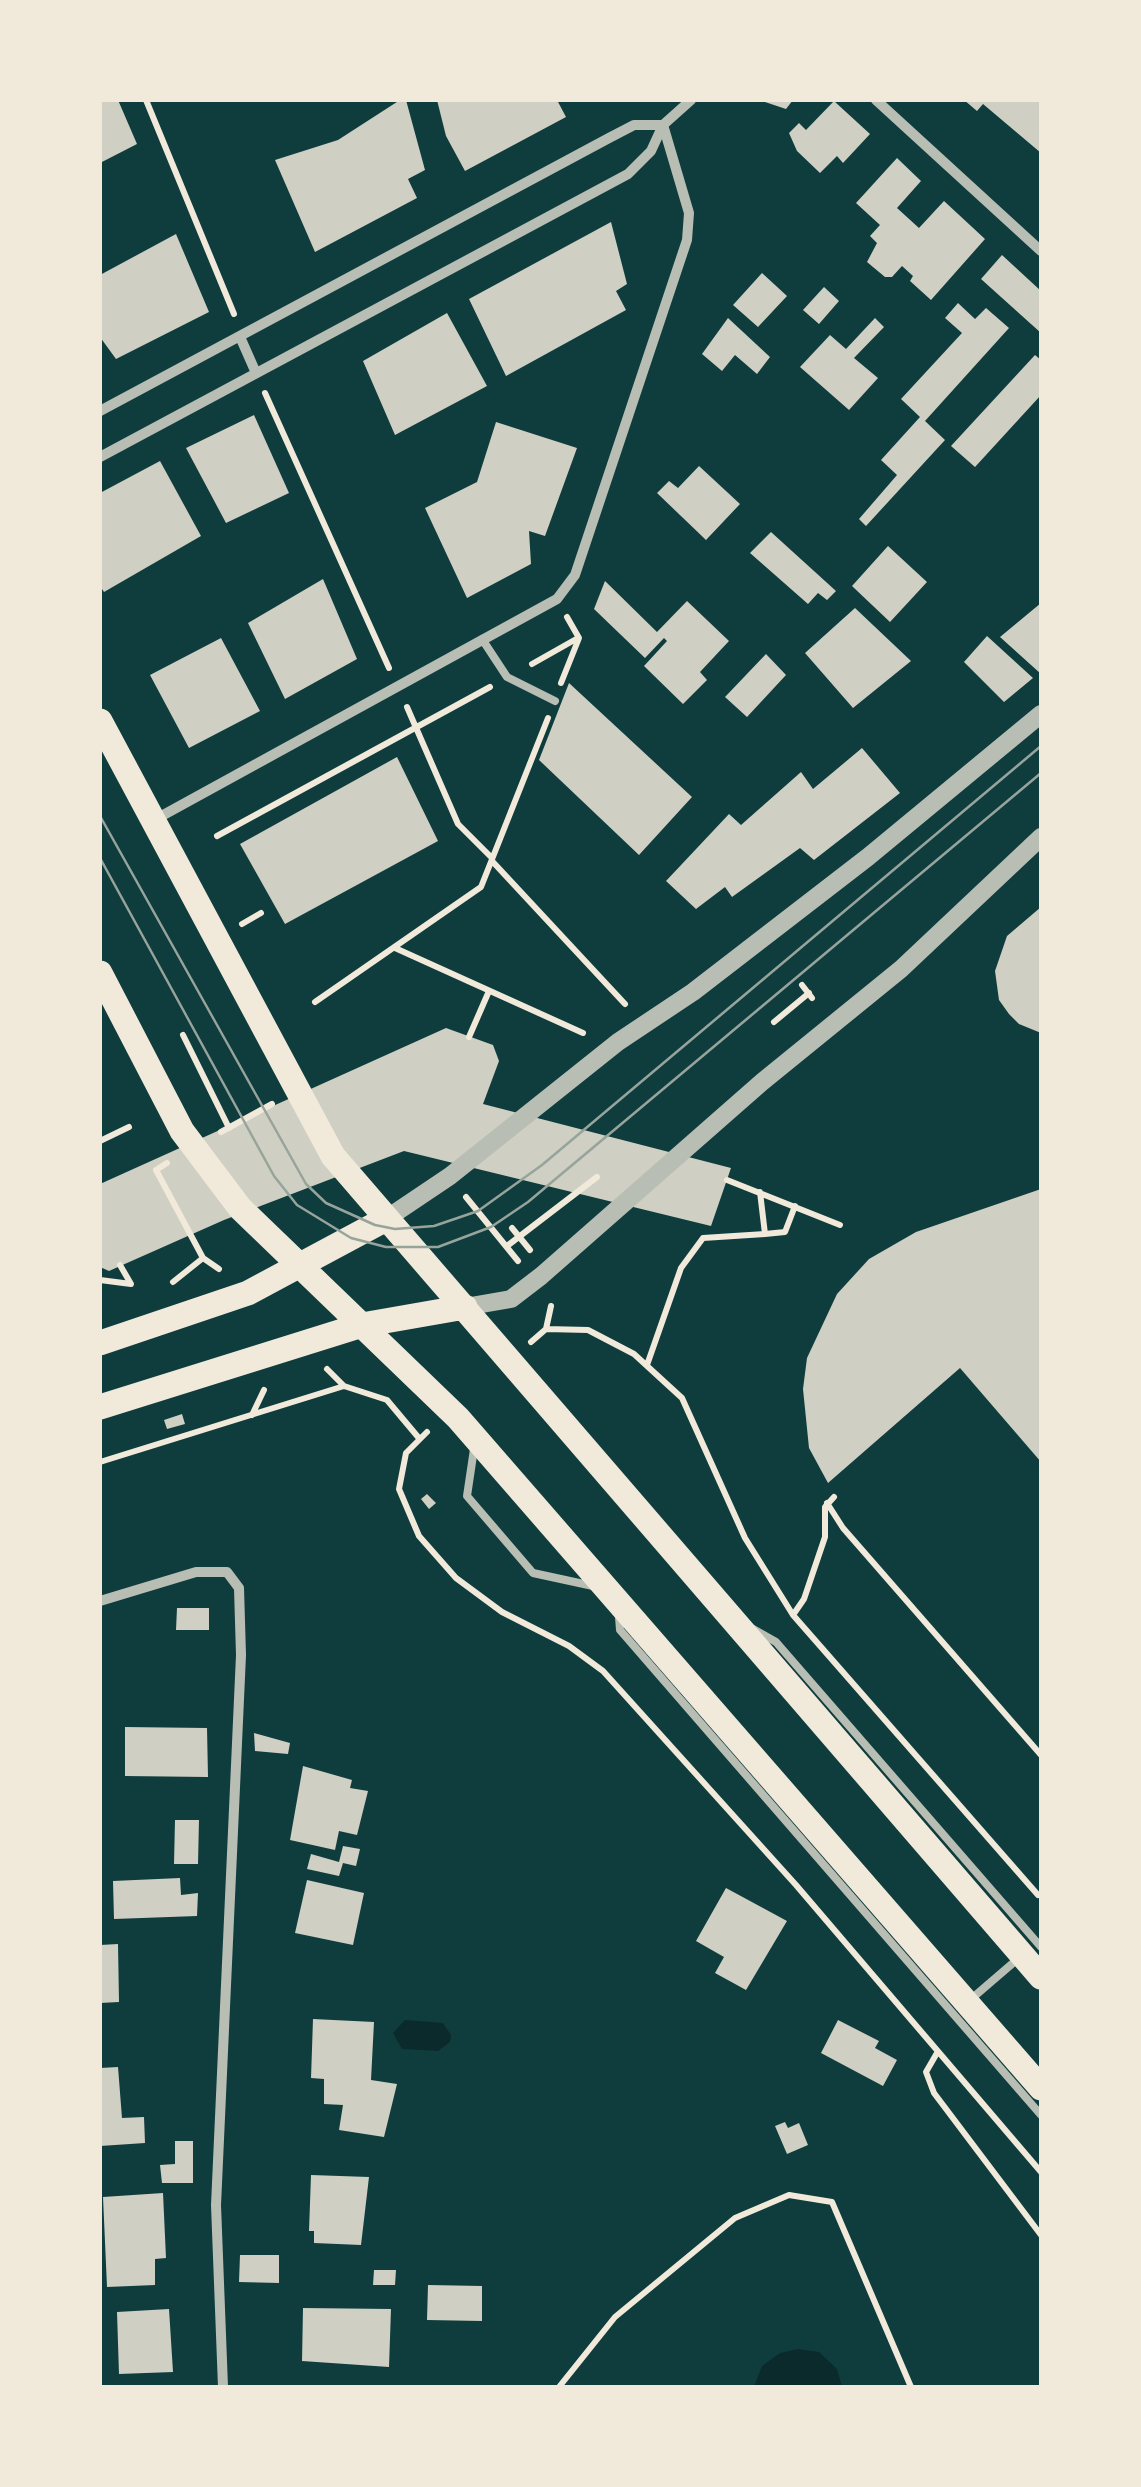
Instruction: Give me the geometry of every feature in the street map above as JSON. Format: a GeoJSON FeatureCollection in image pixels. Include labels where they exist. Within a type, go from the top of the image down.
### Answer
{"type":"FeatureCollection","features":[{"type":"Feature","properties":{"kind":"main road"},"geometry":{"type":"LineString","coordinates":[[100,721],[333,1156],[728,1614],[1035,1946],[1041,1977]]}},
{"type":"Feature","properties":{"kind":"main road"},"geometry":{"type":"LineString","coordinates":[[100,973],[192,1148],[240,1208],[476,1440],[1041,2088]]}},
{"type":"Feature","properties":{"kind":"main road"},"geometry":{"type":"LineString","coordinates":[[100,1343],[248,1294],[386,1219]]}},
{"type":"Feature","properties":{"kind":"main road"},"geometry":{"type":"LineString","coordinates":[[100,1406],[362,1324],[464,1307]]}},
{"type":"Feature","properties":{"kind":"street"},"geometry":{"type":"LineString","coordinates":[[100,457],[628,174],[651,151],[663,125],[692,100]]}},
{"type":"Feature","properties":{"kind":"street"},"geometry":{"type":"LineString","coordinates":[[876,100],[1041,251]]}},
{"type":"Feature","properties":{"kind":"street"},"geometry":{"type":"LineString","coordinates":[[100,411],[242,339],[622,132],[634,126],[663,125]]}},
{"type":"Feature","properties":{"kind":"street"},"geometry":{"type":"LineString","coordinates":[[154,820],[557,598],[575,575],[687,240],[689,214],[663,125]]}},
{"type":"Feature","properties":{"kind":"street"},"geometry":{"type":"LineString","coordinates":[[242,339],[256,373]]}},
{"type":"Feature","properties":{"kind":"street"},"geometry":{"type":"LineString","coordinates":[[386,1219],[450,1176],[618,1042],[694,992],[868,857],[1041,714]]}},
{"type":"Feature","properties":{"kind":"street"},"geometry":{"type":"LineString","coordinates":[[464,1307],[511,1300],[538,1267],[901,969],[1041,837]]}},
{"type":"Feature","properties":{"kind":"street"},"geometry":{"type":"LineString","coordinates":[[100,1601],[196,1572],[227,1572],[239,1588],[241,1655],[216,2205],[223,2387]]}},
{"type":"Feature","properties":{"kind":"lane"},"geometry":{"type":"LineString","coordinates":[[482,639],[506,677],[555,700]]}},
{"type":"Feature","properties":{"kind":"lane"},"geometry":{"type":"LineString","coordinates":[[476,1440],[466,1496],[533,1573],[612,1595],[620,1630],[1041,2115]]}},
{"type":"Feature","properties":{"kind":"lane"},"geometry":{"type":"LineString","coordinates":[[967,2003],[1035,1946]]}},
{"type":"Feature","properties":{"kind":"path"},"geometry":{"type":"LineString","coordinates":[[146,100],[242,339]]}},
{"type":"Feature","properties":{"kind":"path"},"geometry":{"type":"LineString","coordinates":[[256,373],[458,824],[625,1004]]}},
{"type":"Feature","properties":{"kind":"path"},"geometry":{"type":"LineString","coordinates":[[315,1002],[482,887],[579,638],[557,598]]}},
{"type":"Feature","properties":{"kind":"path"},"geometry":{"type":"LineString","coordinates":[[218,836],[579,638]]}},
{"type":"Feature","properties":{"kind":"path"},"geometry":{"type":"LineString","coordinates":[[241,924],[261,912]]}},
{"type":"Feature","properties":{"kind":"path"},"geometry":{"type":"LineString","coordinates":[[394,947],[583,1033]]}},
{"type":"Feature","properties":{"kind":"path"},"geometry":{"type":"LineString","coordinates":[[774,1022],[810,995],[802,985]]}},
{"type":"Feature","properties":{"kind":"path"},"geometry":{"type":"LineString","coordinates":[[469,1038],[489,990]]}},
{"type":"Feature","properties":{"kind":"path"},"geometry":{"type":"LineString","coordinates":[[183,1035],[223,1107],[229,1128]]}},
{"type":"Feature","properties":{"kind":"path"},"geometry":{"type":"LineString","coordinates":[[218,1134],[297,1090]]}},
{"type":"Feature","properties":{"kind":"path"},"geometry":{"type":"LineString","coordinates":[[208,1116],[223,1107]]}},
{"type":"Feature","properties":{"kind":"path"},"geometry":{"type":"LineString","coordinates":[[100,1141],[128,1127]]}},
{"type":"Feature","properties":{"kind":"path"},"geometry":{"type":"LineString","coordinates":[[164,1165],[156,1170],[203,1258]]}},
{"type":"Feature","properties":{"kind":"path"},"geometry":{"type":"LineString","coordinates":[[450,1176],[524,1268],[538,1267],[512,1228]]}},
{"type":"Feature","properties":{"kind":"path"},"geometry":{"type":"LineString","coordinates":[[507,1247],[597,1177]]}},
{"type":"Feature","properties":{"kind":"path"},"geometry":{"type":"LineString","coordinates":[[727,1180],[840,1225]]}},
{"type":"Feature","properties":{"kind":"path"},"geometry":{"type":"LineString","coordinates":[[760,1192],[765,1234]]}},
{"type":"Feature","properties":{"kind":"path"},"geometry":{"type":"LineString","coordinates":[[647,1365],[681,1268],[704,1238],[784,1232],[795,1206]]}},
{"type":"Feature","properties":{"kind":"path"},"geometry":{"type":"LineString","coordinates":[[100,1280],[130,1284],[120,1264]]}},
{"type":"Feature","properties":{"kind":"path"},"geometry":{"type":"LineString","coordinates":[[558,1328],[588,1330],[647,1365],[682,1398],[713,1459],[744,1538],[793,1615],[1038,1895]]}},
{"type":"Feature","properties":{"kind":"path"},"geometry":{"type":"LineString","coordinates":[[100,1462],[344,1386],[388,1400],[418,1437],[406,1452],[399,1489],[420,1536],[456,1578],[502,1612],[568,1646],[603,1671],[796,1885],[1041,2172]]}},
{"type":"Feature","properties":{"kind":"path"},"geometry":{"type":"LineString","coordinates":[[793,1615],[804,1599],[825,1537],[821,1519],[834,1497]]}},
{"type":"Feature","properties":{"kind":"path"},"geometry":{"type":"LineString","coordinates":[[827,1503],[843,1528],[1041,1755]]}},
{"type":"Feature","properties":{"kind":"path"},"geometry":{"type":"LineString","coordinates":[[937,2053],[926,2072],[934,2093],[1041,2235]]}},
{"type":"Feature","properties":{"kind":"path"},"geometry":{"type":"LineString","coordinates":[[559,2387],[614,2317],[735,2218],[789,2195],[832,2202],[912,2387]]}},
{"type":"Feature","properties":{"kind":"water"},"geometry":{"type":"Polygon","coordinates":[[[405,2020],[443,2023],[451,2035],[450,2042],[438,2051],[402,2049],[393,2033],[405,2020]]]}},
{"type":"Feature","properties":{"kind":"water"},"geometry":{"type":"Polygon","coordinates":[[[798,2349],[819,2352],[837,2369],[842,2387],[754,2387],[762,2366],[780,2353],[798,2349]]]}},
{"type":"Feature","properties":{"kind":"building"},"geometry":{"type":"Polygon","coordinates":[[[100,100],[118,100],[137,144],[100,163],[100,100]]]}},
{"type":"Feature","properties":{"kind":"building"},"geometry":{"type":"Polygon","coordinates":[[[400,100],[406,100],[425,170],[408,179],[417,198],[315,252],[275,160],[338,140],[400,100]]]}},
{"type":"Feature","properties":{"kind":"building"},"geometry":{"type":"Polygon","coordinates":[[[437,100],[557,100],[566,117],[465,171],[446,136],[437,100]]]}},
{"type":"Feature","properties":{"kind":"building"},"geometry":{"type":"Polygon","coordinates":[[[759,100],[793,100],[786,109],[759,100]]]}},
{"type":"Feature","properties":{"kind":"building"},"geometry":{"type":"Polygon","coordinates":[[[964,100],[1041,100],[1041,153],[983,104],[977,111],[964,100]]]}},
{"type":"Feature","properties":{"kind":"building"},"geometry":{"type":"Polygon","coordinates":[[[834,101],[870,134],[843,163],[837,156],[820,173],[797,151],[789,133],[799,123],[806,130],[834,101]]]}},
{"type":"Feature","properties":{"kind":"building"},"geometry":{"type":"Polygon","coordinates":[[[897,158],[921,181],[897,208],[919,228],[944,201],[985,239],[931,300],[910,281],[913,276],[902,266],[892,277],[885,277],[867,262],[877,243],[870,236],[880,225],[856,203],[897,158]]]}},
{"type":"Feature","properties":{"kind":"building"},"geometry":{"type":"Polygon","coordinates":[[[611,222],[627,284],[616,291],[626,310],[506,376],[469,299],[611,222]]]}},
{"type":"Feature","properties":{"kind":"building"},"geometry":{"type":"Polygon","coordinates":[[[176,234],[209,312],[116,359],[100,337],[100,275],[176,234]]]}},
{"type":"Feature","properties":{"kind":"building"},"geometry":{"type":"Polygon","coordinates":[[[1002,255],[1041,291],[1041,333],[981,279],[1002,255]]]}},
{"type":"Feature","properties":{"kind":"building"},"geometry":{"type":"Polygon","coordinates":[[[762,273],[787,296],[758,327],[733,305],[762,273]]]}},
{"type":"Feature","properties":{"kind":"building"},"geometry":{"type":"Polygon","coordinates":[[[824,287],[839,301],[819,324],[803,310],[824,287]]]}},
{"type":"Feature","properties":{"kind":"building"},"geometry":{"type":"Polygon","coordinates":[[[958,303],[975,319],[986,308],[1009,328],[925,421],[945,440],[866,526],[859,519],[897,475],[881,460],[920,417],[901,399],[962,333],[945,318],[958,303]]]}},
{"type":"Feature","properties":{"kind":"building"},"geometry":{"type":"Polygon","coordinates":[[[447,313],[487,386],[395,435],[363,361],[447,313]]]}},
{"type":"Feature","properties":{"kind":"building"},"geometry":{"type":"Polygon","coordinates":[[[728,318],[770,357],[757,374],[735,355],[722,371],[702,354],[728,318]]]}},
{"type":"Feature","properties":{"kind":"building"},"geometry":{"type":"Polygon","coordinates":[[[875,318],[884,327],[854,358],[878,378],[849,410],[800,367],[830,335],[846,349],[875,318]]]}},
{"type":"Feature","properties":{"kind":"building"},"geometry":{"type":"Polygon","coordinates":[[[1035,355],[1041,360],[1041,395],[975,467],[951,446],[1035,355]]]}},
{"type":"Feature","properties":{"kind":"building"},"geometry":{"type":"Polygon","coordinates":[[[254,415],[289,493],[226,523],[186,448],[254,415]]]}},
{"type":"Feature","properties":{"kind":"building"},"geometry":{"type":"Polygon","coordinates":[[[496,422],[577,448],[545,536],[529,531],[531,564],[467,598],[425,508],[477,482],[496,422]]]}},
{"type":"Feature","properties":{"kind":"building"},"geometry":{"type":"Polygon","coordinates":[[[160,461],[201,536],[104,592],[100,586],[100,493],[160,461]]]}},
{"type":"Feature","properties":{"kind":"building"},"geometry":{"type":"Polygon","coordinates":[[[699,466],[740,504],[706,540],[657,493],[669,481],[678,488],[699,466]]]}},
{"type":"Feature","properties":{"kind":"building"},"geometry":{"type":"Polygon","coordinates":[[[771,532],[836,591],[827,600],[818,593],[808,604],[750,553],[771,532]]]}},
{"type":"Feature","properties":{"kind":"building"},"geometry":{"type":"Polygon","coordinates":[[[888,546],[927,582],[890,622],[852,586],[888,546]]]}},
{"type":"Feature","properties":{"kind":"building"},"geometry":{"type":"Polygon","coordinates":[[[323,579],[357,659],[285,699],[248,623],[323,579]]]}},
{"type":"Feature","properties":{"kind":"building"},"geometry":{"type":"Polygon","coordinates":[[[605,581],[657,632],[687,601],[729,641],[700,672],[707,680],[683,704],[644,666],[667,641],[664,638],[645,658],[594,609],[605,581]]]}},
{"type":"Feature","properties":{"kind":"building"},"geometry":{"type":"Polygon","coordinates":[[[1041,603],[1041,674],[1000,637],[1041,603]]]}},
{"type":"Feature","properties":{"kind":"building"},"geometry":{"type":"Polygon","coordinates":[[[855,608],[911,661],[853,708],[805,653],[855,608]]]}},
{"type":"Feature","properties":{"kind":"building"},"geometry":{"type":"Polygon","coordinates":[[[987,636],[1033,678],[1004,702],[964,662],[987,636]]]}},
{"type":"Feature","properties":{"kind":"building"},"geometry":{"type":"Polygon","coordinates":[[[221,638],[260,711],[189,748],[150,675],[221,638]]]}},
{"type":"Feature","properties":{"kind":"building"},"geometry":{"type":"Polygon","coordinates":[[[766,654],[786,675],[747,717],[725,697],[766,654]]]}},
{"type":"Feature","properties":{"kind":"building"},"geometry":{"type":"Polygon","coordinates":[[[569,683],[692,797],[639,855],[539,760],[569,683]]]}},
{"type":"Feature","properties":{"kind":"building"},"geometry":{"type":"Polygon","coordinates":[[[862,748],[900,793],[814,860],[800,848],[732,897],[725,887],[696,909],[666,881],[729,814],[741,825],[801,772],[813,789],[862,748]]]}},
{"type":"Feature","properties":{"kind":"building"},"geometry":{"type":"Polygon","coordinates":[[[397,757],[438,841],[285,924],[240,844],[397,757]]]}},
{"type":"Feature","properties":{"kind":"building"},"geometry":{"type":"Polygon","coordinates":[[[1041,907],[1041,1033],[1019,1024],[1009,1014],[999,1000],[995,971],[1007,936],[1041,907]]]}},
{"type":"Feature","properties":{"kind":"building"},"geometry":{"type":"Polygon","coordinates":[[[446,1028],[493,1045],[499,1061],[483,1104],[731,1168],[711,1226],[404,1151],[224,1220],[109,1271],[100,1267],[100,1184],[446,1028]]]}},
{"type":"Feature","properties":{"kind":"building"},"geometry":{"type":"Polygon","coordinates":[[[1041,1189],[1041,1462],[960,1368],[828,1483],[809,1448],[803,1389],[807,1358],[837,1294],[869,1259],[916,1232],[1041,1189]]]}},
{"type":"Feature","properties":{"kind":"building"},"geometry":{"type":"Polygon","coordinates":[[[182,1414],[185,1424],[167,1429],[164,1420],[182,1414]]]}},
{"type":"Feature","properties":{"kind":"building"},"geometry":{"type":"Polygon","coordinates":[[[427,1494],[436,1503],[429,1509],[421,1499],[427,1494]]]}},
{"type":"Feature","properties":{"kind":"building"},"geometry":{"type":"Polygon","coordinates":[[[177,1608],[209,1608],[209,1630],[176,1630],[177,1608]]]}},
{"type":"Feature","properties":{"kind":"building"},"geometry":{"type":"Polygon","coordinates":[[[125,1727],[207,1728],[208,1777],[125,1776],[125,1727]]]}},
{"type":"Feature","properties":{"kind":"building"},"geometry":{"type":"Polygon","coordinates":[[[254,1733],[290,1743],[288,1754],[255,1751],[254,1733]]]}},
{"type":"Feature","properties":{"kind":"building"},"geometry":{"type":"Polygon","coordinates":[[[303,1766],[352,1780],[350,1788],[368,1791],[357,1835],[339,1831],[335,1850],[290,1840],[303,1766]]]}},
{"type":"Feature","properties":{"kind":"building"},"geometry":{"type":"Polygon","coordinates":[[[175,1820],[199,1820],[198,1864],[174,1864],[175,1820]]]}},
{"type":"Feature","properties":{"kind":"building"},"geometry":{"type":"Polygon","coordinates":[[[343,1846],[360,1849],[356,1866],[343,1863],[339,1876],[307,1869],[311,1854],[339,1862],[343,1846]]]}},
{"type":"Feature","properties":{"kind":"building"},"geometry":{"type":"Polygon","coordinates":[[[180,1878],[181,1895],[198,1893],[197,1916],[114,1919],[113,1881],[180,1878]]]}},
{"type":"Feature","properties":{"kind":"building"},"geometry":{"type":"Polygon","coordinates":[[[307,1880],[364,1893],[353,1945],[295,1933],[307,1880]]]}},
{"type":"Feature","properties":{"kind":"building"},"geometry":{"type":"Polygon","coordinates":[[[726,1888],[787,1921],[746,1990],[715,1973],[724,1957],[696,1941],[726,1888]]]}},
{"type":"Feature","properties":{"kind":"building"},"geometry":{"type":"Polygon","coordinates":[[[118,1944],[119,2002],[100,2003],[100,1945],[118,1944]]]}},
{"type":"Feature","properties":{"kind":"building"},"geometry":{"type":"Polygon","coordinates":[[[313,2019],[374,2022],[371,2080],[397,2084],[384,2137],[339,2130],[343,2105],[324,2104],[324,2079],[311,2078],[313,2019]]]}},
{"type":"Feature","properties":{"kind":"building"},"geometry":{"type":"Polygon","coordinates":[[[838,2020],[879,2041],[875,2048],[897,2060],[883,2086],[821,2053],[838,2020]]]}},
{"type":"Feature","properties":{"kind":"building"},"geometry":{"type":"Polygon","coordinates":[[[118,2067],[122,2118],[144,2117],[145,2143],[100,2146],[100,2068],[118,2067]]]}},
{"type":"Feature","properties":{"kind":"building"},"geometry":{"type":"Polygon","coordinates":[[[785,2122],[788,2128],[799,2123],[808,2145],[787,2154],[775,2126],[785,2122]]]}},
{"type":"Feature","properties":{"kind":"building"},"geometry":{"type":"Polygon","coordinates":[[[175,2141],[193,2141],[193,2183],[162,2183],[160,2165],[175,2164],[175,2141]]]}},
{"type":"Feature","properties":{"kind":"building"},"geometry":{"type":"Polygon","coordinates":[[[311,2175],[369,2177],[361,2245],[314,2243],[314,2231],[309,2231],[311,2175]]]}},
{"type":"Feature","properties":{"kind":"building"},"geometry":{"type":"Polygon","coordinates":[[[163,2193],[166,2258],[155,2259],[155,2285],[107,2287],[103,2197],[163,2193]]]}},
{"type":"Feature","properties":{"kind":"building"},"geometry":{"type":"Polygon","coordinates":[[[240,2255],[279,2255],[279,2283],[239,2282],[240,2255]]]}},
{"type":"Feature","properties":{"kind":"building"},"geometry":{"type":"Polygon","coordinates":[[[374,2270],[396,2270],[395,2285],[373,2285],[374,2270]]]}},
{"type":"Feature","properties":{"kind":"building"},"geometry":{"type":"Polygon","coordinates":[[[428,2285],[482,2286],[482,2321],[427,2320],[428,2285]]]}},
{"type":"Feature","properties":{"kind":"building"},"geometry":{"type":"Polygon","coordinates":[[[303,2308],[391,2309],[389,2367],[302,2361],[303,2308]]]}},
{"type":"Feature","properties":{"kind":"building"},"geometry":{"type":"Polygon","coordinates":[[[169,2309],[173,2372],[119,2374],[117,2312],[169,2309]]]}},
{"type":"Feature","properties":{"kind":"tram line"},"geometry":{"type":"LineString","coordinates":[[100,816],[306,1184],[326,1203],[375,1225],[395,1229],[434,1226],[478,1211],[542,1165],[1041,746]]}},
{"type":"Feature","properties":{"kind":"tram line"},"geometry":{"type":"LineString","coordinates":[[100,858],[274,1176],[297,1205],[351,1238],[386,1247],[438,1247],[491,1227],[528,1202],[1041,773]]}}]}
